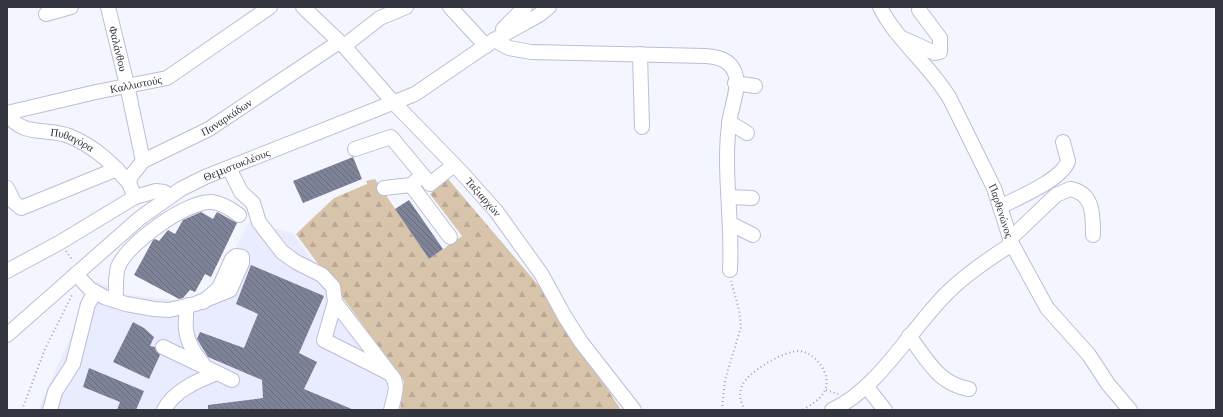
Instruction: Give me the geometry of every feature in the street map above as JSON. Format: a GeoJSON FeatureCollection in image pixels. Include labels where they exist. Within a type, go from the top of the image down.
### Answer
{"type":"FeatureCollection","features":[{"type":"Feature","properties":{"kind":"street"},"geometry":{"type":"LineString","coordinates":[[46,14],[71,7]]}},
{"type":"Feature","properties":{"kind":"street","name":"Φαλάνθου"},"geometry":{"type":"LineString","coordinates":[[108,7],[127,85],[142,161]]}},
{"type":"Feature","properties":{"kind":"street","name":"Καλλιστούς"},"geometry":{"type":"LineString","coordinates":[[7,113],[127,85],[161,79],[173,74],[270,7]]}},
{"type":"Feature","properties":{"kind":"street","name":"Ταξιαρχών"},"geometry":{"type":"LineString","coordinates":[[303,7],[342,44],[394,103],[480,192],[512,232],[544,279],[581,342],[634,410]]}},
{"type":"Feature","properties":{"kind":"street","name":"Παναρκάδων"},"geometry":{"type":"LineString","coordinates":[[129,182],[131,176],[142,161],[209,129],[380,18],[406,7]]}},
{"type":"Feature","properties":{"kind":"street"},"geometry":{"type":"LineString","coordinates":[[450,7],[490,43],[509,48],[531,52],[640,54],[719,58],[732,66],[736,75],[729,122],[728,179],[731,224],[730,270]]}},
{"type":"Feature","properties":{"kind":"street","name":"Θεμιστοκλέους"},"geometry":{"type":"LineString","coordinates":[[490,43],[525,7]]}},
{"type":"Feature","properties":{"kind":"street","name":"Θεμιστοκλέους"},"geometry":{"type":"LineString","coordinates":[[7,335],[140,218],[170,196],[192,183],[394,103],[429,86],[490,43],[539,15],[549,7]]}},
{"type":"Feature","properties":{"kind":"street","name":"Παρθενώνος"},"geometry":{"type":"LineString","coordinates":[[880,7],[902,38],[941,84],[994,188],[1011,241],[1050,312],[1089,355],[1108,384],[1130,410]]}},
{"type":"Feature","properties":{"kind":"street"},"geometry":{"type":"LineString","coordinates":[[902,38],[935,53],[940,52],[940,38],[919,10]]}},
{"type":"Feature","properties":{"kind":"street"},"geometry":{"type":"LineString","coordinates":[[640,54],[642,127]]}},
{"type":"Feature","properties":{"kind":"street"},"geometry":{"type":"LineString","coordinates":[[735,83],[755,86]]}},
{"type":"Feature","properties":{"kind":"street","name":"Πυθαγόρα"},"geometry":{"type":"LineString","coordinates":[[7,113],[15,123],[24,129],[68,135],[99,152],[129,182]]}},
{"type":"Feature","properties":{"kind":"street"},"geometry":{"type":"LineString","coordinates":[[729,122],[747,133]]}},
{"type":"Feature","properties":{"kind":"street"},"geometry":{"type":"LineString","coordinates":[[355,149],[391,137],[430,184],[454,165]]}},
{"type":"Feature","properties":{"kind":"street"},"geometry":{"type":"LineString","coordinates":[[1000,207],[1036,188],[1065,169],[1068,162],[1063,142]]}},
{"type":"Feature","properties":{"kind":"street"},"geometry":{"type":"LineString","coordinates":[[229,168],[241,192],[253,203],[259,222],[282,252],[296,262],[322,276],[330,283],[334,292],[335,302],[324,340],[390,373]]}},
{"type":"Feature","properties":{"kind":"street"},"geometry":{"type":"LineString","coordinates":[[7,188],[14,202],[21,208],[117,169]]}},
{"type":"Feature","properties":{"kind":"street"},"geometry":{"type":"LineString","coordinates":[[384,188],[411,185],[423,175]]}},
{"type":"Feature","properties":{"kind":"street"},"geometry":{"type":"LineString","coordinates":[[129,182],[135,197]]}},
{"type":"Feature","properties":{"kind":"street"},"geometry":{"type":"LineString","coordinates":[[411,185],[450,237]]}},
{"type":"Feature","properties":{"kind":"street"},"geometry":{"type":"LineString","coordinates":[[832,410],[852,398],[866,386],[954,287],[1011,241],[1056,195],[1070,189],[1083,194],[1091,204],[1093,235]]}},
{"type":"Feature","properties":{"kind":"street"},"geometry":{"type":"LineString","coordinates":[[8,269],[59,242],[135,197],[156,191],[164,192],[170,196]]}},
{"type":"Feature","properties":{"kind":"street"},"geometry":{"type":"LineString","coordinates":[[730,197],[752,198]]}},
{"type":"Feature","properties":{"kind":"street"},"geometry":{"type":"LineString","coordinates":[[116,301],[117,273],[122,261],[151,232],[170,217],[193,206],[211,202],[229,208],[239,215]]}},
{"type":"Feature","properties":{"kind":"street"},"geometry":{"type":"LineString","coordinates":[[731,224],[753,235]]}},
{"type":"Feature","properties":{"kind":"street"},"geometry":{"type":"LineString","coordinates":[[79,272],[86,285],[95,292],[116,301],[169,310],[196,303],[187,307],[187,338],[191,348],[211,370]]}},
{"type":"Feature","properties":{"kind":"street"},"geometry":{"type":"LineString","coordinates":[[50,410],[55,392],[73,364],[88,304],[95,292]]}},
{"type":"Feature","properties":{"kind":"street"},"geometry":{"type":"LineString","coordinates":[[335,302],[395,378],[397,384],[391,410]]}},
{"type":"Feature","properties":{"kind":"street"},"geometry":{"type":"LineString","coordinates":[[909,336],[940,377],[955,386],[969,389]]}},
{"type":"Feature","properties":{"kind":"street"},"geometry":{"type":"LineString","coordinates":[[164,347],[232,380]]}},
{"type":"Feature","properties":{"kind":"street"},"geometry":{"type":"LineString","coordinates":[[164,410],[174,398],[211,370]]}},
{"type":"Feature","properties":{"kind":"street"},"geometry":{"type":"LineString","coordinates":[[866,386],[885,410]]}},
{"type":"Feature","properties":{"kind":"path"},"geometry":{"type":"LineString","coordinates":[[22,410],[44,349],[75,290],[79,272],[59,242]]}},
{"type":"Feature","properties":{"kind":"path"},"geometry":{"type":"LineString","coordinates":[[722,410],[725,380],[741,327],[740,310],[731,283],[730,270]]}},
{"type":"Feature","properties":{"kind":"path"},"geometry":{"type":"LineString","coordinates":[[745,410],[740,396],[741,388],[745,380],[769,362],[789,353],[799,351],[807,353],[820,363],[827,381],[826,390],[823,394],[802,410]]}},
{"type":"Feature","properties":{"kind":"shaded area"},"geometry":{"type":"Polygon","coordinates":[[[249,222],[293,233],[402,382],[398,410],[38,410],[95,281],[128,295],[184,301],[205,290],[221,276],[249,222]]]}},
{"type":"Feature","properties":{"kind":"green space"},"geometry":{"type":"Polygon","coordinates":[[[375,179],[429,259],[462,236],[430,194],[448,179],[545,293],[621,410],[400,410],[404,381],[296,234],[334,198],[367,184],[366,181],[375,179]]]}},
{"type":"Feature","properties":{"kind":"building"},"geometry":{"type":"Polygon","coordinates":[[[353,157],[362,179],[303,203],[293,181],[353,157]]]}},
{"type":"Feature","properties":{"kind":"building"},"geometry":{"type":"Polygon","coordinates":[[[409,200],[443,249],[429,259],[395,209],[409,200]]]}},
{"type":"Feature","properties":{"kind":"building"},"geometry":{"type":"Polygon","coordinates":[[[201,212],[213,219],[217,212],[237,223],[211,277],[205,274],[195,292],[190,290],[183,298],[179,299],[134,275],[153,240],[155,239],[159,241],[168,230],[175,234],[183,220],[201,212]]]}},
{"type":"Feature","properties":{"kind":"building"},"geometry":{"type":"Polygon","coordinates":[[[251,265],[324,296],[299,353],[317,362],[304,389],[354,410],[208,410],[208,405],[263,398],[262,380],[208,357],[197,339],[200,332],[244,348],[258,314],[236,304],[251,265]]]}},
{"type":"Feature","properties":{"kind":"building"},"geometry":{"type":"Polygon","coordinates":[[[133,322],[144,328],[154,337],[150,346],[155,347],[160,355],[149,379],[113,362],[133,322]]]}},
{"type":"Feature","properties":{"kind":"building"},"geometry":{"type":"Polygon","coordinates":[[[89,368],[144,391],[136,410],[117,410],[120,402],[83,387],[89,368]]]}}]}
